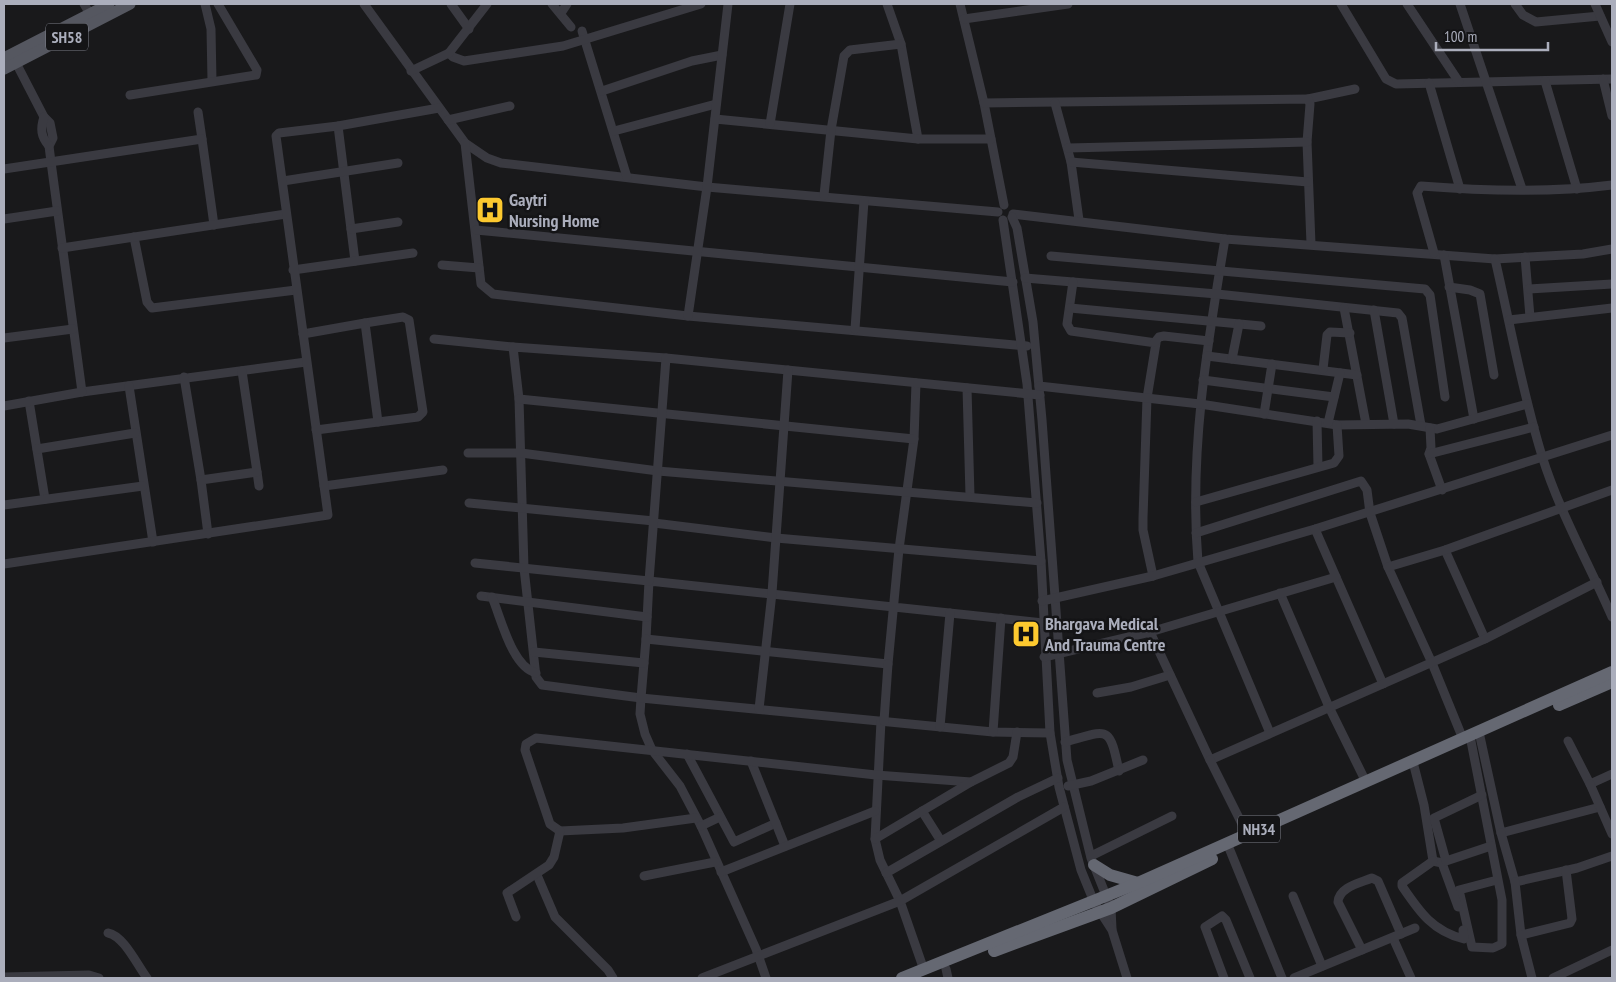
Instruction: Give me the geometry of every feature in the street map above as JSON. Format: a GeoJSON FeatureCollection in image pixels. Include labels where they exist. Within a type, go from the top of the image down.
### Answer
{"type":"FeatureCollection","features":[{"type":"Feature","properties":{"kind":"highway","name":"NH34"},"geometry":{"type":"LineString","coordinates":[[924,974],[1102,905],[1138,883],[1414,765],[1612,672]]}},
{"type":"Feature","properties":{"kind":"highway","name":"NH34"},"geometry":{"type":"LineString","coordinates":[[1473,738],[1612,682]]}},
{"type":"Feature","properties":{"kind":"highway","name":"NH34"},"geometry":{"type":"LineString","coordinates":[[902,978],[924,974],[947,974],[1102,905],[1228,846],[1247,834],[1366,782],[1414,765]]}},
{"type":"Feature","properties":{"kind":"highway"},"geometry":{"type":"LineString","coordinates":[[1092,860],[1110,876],[1138,883]]}},
{"type":"Feature","properties":{"kind":"main road","name":"SH58"},"geometry":{"type":"LineString","coordinates":[[4,69],[11,59],[109,4]]}},
{"type":"Feature","properties":{"kind":"main road","name":"SH58"},"geometry":{"type":"LineString","coordinates":[[11,59],[130,4]]}},
{"type":"Feature","properties":{"kind":"street"},"geometry":{"type":"LineString","coordinates":[[84,4],[90,14]]}},
{"type":"Feature","properties":{"kind":"street"},"geometry":{"type":"LineString","coordinates":[[206,4],[211,29],[212,81]]}},
{"type":"Feature","properties":{"kind":"street"},"geometry":{"type":"LineString","coordinates":[[130,95],[254,76],[257,73],[218,4]]}},
{"type":"Feature","properties":{"kind":"street"},"geometry":{"type":"LineString","coordinates":[[364,4],[465,143],[487,158],[500,163],[707,186],[824,195],[864,201],[1001,209],[1011,207],[1009,217],[1013,282],[1028,394],[1041,561],[1044,657],[1050,733],[1058,782],[1081,870],[1102,905],[1127,978]]}},
{"type":"Feature","properties":{"kind":"street"},"geometry":{"type":"LineString","coordinates":[[451,4],[469,29]]}},
{"type":"Feature","properties":{"kind":"street"},"geometry":{"type":"LineString","coordinates":[[411,71],[449,53],[487,4]]}},
{"type":"Feature","properties":{"kind":"street"},"geometry":{"type":"LineString","coordinates":[[552,4],[571,28]]}},
{"type":"Feature","properties":{"kind":"street"},"geometry":{"type":"LineString","coordinates":[[561,13],[567,4]]}},
{"type":"Feature","properties":{"kind":"street"},"geometry":{"type":"LineString","coordinates":[[449,53],[460,60],[471,61],[562,46],[584,35],[699,4]]}},
{"type":"Feature","properties":{"kind":"street"},"geometry":{"type":"LineString","coordinates":[[688,316],[707,186],[728,4]]}},
{"type":"Feature","properties":{"kind":"street"},"geometry":{"type":"LineString","coordinates":[[770,124],[790,4]]}},
{"type":"Feature","properties":{"kind":"street"},"geometry":{"type":"LineString","coordinates":[[887,4],[901,44],[918,139]]}},
{"type":"Feature","properties":{"kind":"street"},"geometry":{"type":"LineString","coordinates":[[960,4],[984,103],[1001,209],[1017,228],[1025,278],[1039,390],[1065,742],[1073,786],[1102,905]]}},
{"type":"Feature","properties":{"kind":"street"},"geometry":{"type":"LineString","coordinates":[[964,19],[1032,6],[1068,4]]}},
{"type":"Feature","properties":{"kind":"street"},"geometry":{"type":"LineString","coordinates":[[1341,4],[1386,79],[1396,84],[1608,79],[1612,116]]}},
{"type":"Feature","properties":{"kind":"street"},"geometry":{"type":"LineString","coordinates":[[1407,4],[1460,82]]}},
{"type":"Feature","properties":{"kind":"street"},"geometry":{"type":"LineString","coordinates":[[1460,4],[1522,189]]}},
{"type":"Feature","properties":{"kind":"street"},"geometry":{"type":"LineString","coordinates":[[1515,4],[1523,15],[1536,22],[1600,16]]}},
{"type":"Feature","properties":{"kind":"street"},"geometry":{"type":"LineString","coordinates":[[1595,4],[1612,42]]}},
{"type":"Feature","properties":{"kind":"street"},"geometry":{"type":"LineString","coordinates":[[584,35],[627,178]]}},
{"type":"Feature","properties":{"kind":"street"},"geometry":{"type":"LineString","coordinates":[[824,195],[831,130],[843,60],[846,53],[850,50],[901,44]]}},
{"type":"Feature","properties":{"kind":"street"},"geometry":{"type":"LineString","coordinates":[[602,91],[692,60],[722,55]]}},
{"type":"Feature","properties":{"kind":"street"},"geometry":{"type":"LineString","coordinates":[[11,59],[44,117],[50,123],[53,138],[49,146],[82,392]]}},
{"type":"Feature","properties":{"kind":"street"},"geometry":{"type":"LineString","coordinates":[[1544,81],[1577,189]]}},
{"type":"Feature","properties":{"kind":"street"},"geometry":{"type":"LineString","coordinates":[[1429,83],[1460,189]]}},
{"type":"Feature","properties":{"kind":"street"},"geometry":{"type":"LineString","coordinates":[[984,103],[1308,99],[1355,89]]}},
{"type":"Feature","properties":{"kind":"street"},"geometry":{"type":"LineString","coordinates":[[1308,99],[1310,104],[1306,142],[1311,244]]}},
{"type":"Feature","properties":{"kind":"street"},"geometry":{"type":"LineString","coordinates":[[1055,103],[1071,162],[1079,220]]}},
{"type":"Feature","properties":{"kind":"street"},"geometry":{"type":"LineString","coordinates":[[614,131],[716,104]]}},
{"type":"Feature","properties":{"kind":"street"},"geometry":{"type":"LineString","coordinates":[[448,120],[510,106]]}},
{"type":"Feature","properties":{"kind":"street"},"geometry":{"type":"LineString","coordinates":[[4,564],[326,516],[328,513],[293,270],[276,134],[338,126],[439,108]]}},
{"type":"Feature","properties":{"kind":"street"},"geometry":{"type":"LineString","coordinates":[[198,112],[214,225]]}},
{"type":"Feature","properties":{"kind":"street"},"geometry":{"type":"LineString","coordinates":[[715,119],[918,139],[991,139]]}},
{"type":"Feature","properties":{"kind":"street"},"geometry":{"type":"LineString","coordinates":[[338,126],[356,261]]}},
{"type":"Feature","properties":{"kind":"street"},"geometry":{"type":"LineString","coordinates":[[4,169],[202,139]]}},
{"type":"Feature","properties":{"kind":"street"},"geometry":{"type":"LineString","coordinates":[[1068,148],[1306,142]]}},
{"type":"Feature","properties":{"kind":"street"},"geometry":{"type":"LineString","coordinates":[[465,143],[481,284],[493,294],[688,316],[1035,346]]}},
{"type":"Feature","properties":{"kind":"street"},"geometry":{"type":"LineString","coordinates":[[1071,162],[1308,182]]}},
{"type":"Feature","properties":{"kind":"street"},"geometry":{"type":"LineString","coordinates":[[283,181],[398,163]]}},
{"type":"Feature","properties":{"kind":"street"},"geometry":{"type":"LineString","coordinates":[[1434,253],[1417,193],[1418,188],[1421,186],[1460,189],[1577,189],[1612,185]]}},
{"type":"Feature","properties":{"kind":"street"},"geometry":{"type":"LineString","coordinates":[[855,329],[864,201]]}},
{"type":"Feature","properties":{"kind":"street"},"geometry":{"type":"LineString","coordinates":[[4,219],[57,211]]}},
{"type":"Feature","properties":{"kind":"street"},"geometry":{"type":"LineString","coordinates":[[62,248],[286,214]]}},
{"type":"Feature","properties":{"kind":"street"},"geometry":{"type":"LineString","coordinates":[[1009,217],[1079,220],[1225,239],[1495,259],[1583,254],[1612,249]]}},
{"type":"Feature","properties":{"kind":"street"},"geometry":{"type":"LineString","coordinates":[[351,229],[398,222]]}},
{"type":"Feature","properties":{"kind":"street"},"geometry":{"type":"LineString","coordinates":[[476,230],[1013,282]]}},
{"type":"Feature","properties":{"kind":"street"},"geometry":{"type":"LineString","coordinates":[[134,237],[147,302],[152,308],[296,290]]}},
{"type":"Feature","properties":{"kind":"street"},"geometry":{"type":"LineString","coordinates":[[1225,239],[1200,404],[1196,502],[1198,562],[1270,733]]}},
{"type":"Feature","properties":{"kind":"street"},"geometry":{"type":"LineString","coordinates":[[293,270],[413,253]]}},
{"type":"Feature","properties":{"kind":"street"},"geometry":{"type":"LineString","coordinates":[[1444,255],[1474,419]]}},
{"type":"Feature","properties":{"kind":"street"},"geometry":{"type":"LineString","coordinates":[[1052,256],[1220,269],[1425,289],[1430,295],[1445,397]]}},
{"type":"Feature","properties":{"kind":"street"},"geometry":{"type":"LineString","coordinates":[[1525,257],[1530,317]]}},
{"type":"Feature","properties":{"kind":"street"},"geometry":{"type":"LineString","coordinates":[[1495,259],[1527,404],[1542,458],[1562,508],[1612,617]]}},
{"type":"Feature","properties":{"kind":"street"},"geometry":{"type":"LineString","coordinates":[[442,265],[479,268]]}},
{"type":"Feature","properties":{"kind":"street"},"geometry":{"type":"LineString","coordinates":[[1025,278],[1217,294],[1394,312],[1402,318],[1421,425]]}},
{"type":"Feature","properties":{"kind":"street"},"geometry":{"type":"LineString","coordinates":[[1073,282],[1067,324],[1068,328],[1075,333],[1155,342],[1164,336],[1209,341]]}},
{"type":"Feature","properties":{"kind":"street"},"geometry":{"type":"LineString","coordinates":[[1529,289],[1612,284]]}},
{"type":"Feature","properties":{"kind":"street"},"geometry":{"type":"LineString","coordinates":[[1449,287],[1470,290],[1480,294],[1494,375]]}},
{"type":"Feature","properties":{"kind":"street"},"geometry":{"type":"LineString","coordinates":[[1070,308],[1261,326]]}},
{"type":"Feature","properties":{"kind":"street"},"geometry":{"type":"LineString","coordinates":[[1344,308],[1366,424]]}},
{"type":"Feature","properties":{"kind":"street"},"geometry":{"type":"LineString","coordinates":[[1509,320],[1612,308]]}},
{"type":"Feature","properties":{"kind":"street"},"geometry":{"type":"LineString","coordinates":[[1374,310],[1394,424]]}},
{"type":"Feature","properties":{"kind":"street"},"geometry":{"type":"LineString","coordinates":[[303,334],[403,317],[409,320],[423,412],[418,417],[316,430]]}},
{"type":"Feature","properties":{"kind":"street"},"geometry":{"type":"LineString","coordinates":[[365,323],[378,422]]}},
{"type":"Feature","properties":{"kind":"street"},"geometry":{"type":"LineString","coordinates":[[1232,359],[1240,324]]}},
{"type":"Feature","properties":{"kind":"street"},"geometry":{"type":"LineString","coordinates":[[4,338],[73,328]]}},
{"type":"Feature","properties":{"kind":"street"},"geometry":{"type":"LineString","coordinates":[[1323,369],[1327,335],[1330,332],[1350,333]]}},
{"type":"Feature","properties":{"kind":"street"},"geometry":{"type":"LineString","coordinates":[[434,339],[513,347],[666,358],[1028,394],[1039,390],[1147,398],[1332,424],[1421,425],[1437,429],[1527,404]]}},
{"type":"Feature","properties":{"kind":"street"},"geometry":{"type":"LineString","coordinates":[[1154,576],[1143,530],[1147,398],[1155,342]]}},
{"type":"Feature","properties":{"kind":"street"},"geometry":{"type":"LineString","coordinates":[[513,347],[519,399],[524,568],[536,673],[539,683],[542,685],[641,698],[993,732],[1050,733]]}},
{"type":"Feature","properties":{"kind":"street"},"geometry":{"type":"LineString","coordinates":[[1207,356],[1323,369],[1357,375]]}},
{"type":"Feature","properties":{"kind":"street"},"geometry":{"type":"LineString","coordinates":[[666,358],[640,714],[645,734],[652,750],[680,786],[701,826],[766,978]]}},
{"type":"Feature","properties":{"kind":"street"},"geometry":{"type":"LineString","coordinates":[[4,406],[184,377],[306,362]]}},
{"type":"Feature","properties":{"kind":"street"},"geometry":{"type":"LineString","coordinates":[[1264,414],[1272,364]]}},
{"type":"Feature","properties":{"kind":"street"},"geometry":{"type":"LineString","coordinates":[[759,709],[772,593],[788,370]]}},
{"type":"Feature","properties":{"kind":"street"},"geometry":{"type":"LineString","coordinates":[[242,371],[259,486]]}},
{"type":"Feature","properties":{"kind":"street"},"geometry":{"type":"LineString","coordinates":[[1196,502],[1318,467],[1338,459],[1332,424],[1334,397],[1340,373]]}},
{"type":"Feature","properties":{"kind":"street"},"geometry":{"type":"LineString","coordinates":[[184,377],[208,534]]}},
{"type":"Feature","properties":{"kind":"street"},"geometry":{"type":"LineString","coordinates":[[1203,380],[1334,397]]}},
{"type":"Feature","properties":{"kind":"street"},"geometry":{"type":"LineString","coordinates":[[916,383],[914,439],[899,550],[876,775],[875,839],[886,873],[900,901],[924,974]]}},
{"type":"Feature","properties":{"kind":"street"},"geometry":{"type":"LineString","coordinates":[[129,386],[153,542]]}},
{"type":"Feature","properties":{"kind":"street"},"geometry":{"type":"LineString","coordinates":[[967,388],[970,496]]}},
{"type":"Feature","properties":{"kind":"street"},"geometry":{"type":"LineString","coordinates":[[519,399],[914,439]]}},
{"type":"Feature","properties":{"kind":"street"},"geometry":{"type":"LineString","coordinates":[[29,401],[45,499]]}},
{"type":"Feature","properties":{"kind":"street"},"geometry":{"type":"LineString","coordinates":[[1317,422],[1318,467]]}},
{"type":"Feature","properties":{"kind":"street"},"geometry":{"type":"LineString","coordinates":[[1429,454],[1534,427]]}},
{"type":"Feature","properties":{"kind":"street"},"geometry":{"type":"LineString","coordinates":[[1430,428],[1431,448],[1429,454],[1442,490]]}},
{"type":"Feature","properties":{"kind":"street"},"geometry":{"type":"LineString","coordinates":[[37,449],[135,433]]}},
{"type":"Feature","properties":{"kind":"street"},"geometry":{"type":"LineString","coordinates":[[1042,601],[1154,576],[1316,529],[1612,435]]}},
{"type":"Feature","properties":{"kind":"street"},"geometry":{"type":"LineString","coordinates":[[468,453],[521,453],[658,471],[1036,502]]}},
{"type":"Feature","properties":{"kind":"street"},"geometry":{"type":"LineString","coordinates":[[324,486],[444,470]]}},
{"type":"Feature","properties":{"kind":"street"},"geometry":{"type":"LineString","coordinates":[[201,480],[257,472]]}},
{"type":"Feature","properties":{"kind":"street"},"geometry":{"type":"LineString","coordinates":[[1196,534],[1361,481],[1367,490],[1370,513],[1388,567],[1432,663],[1473,738],[1515,882],[1520,935],[1532,978]]}},
{"type":"Feature","properties":{"kind":"street"},"geometry":{"type":"LineString","coordinates":[[4,505],[143,486]]}},
{"type":"Feature","properties":{"kind":"street"},"geometry":{"type":"LineString","coordinates":[[1388,567],[1445,550],[1612,490]]}},
{"type":"Feature","properties":{"kind":"street"},"geometry":{"type":"LineString","coordinates":[[469,503],[654,522],[776,538],[1041,561]]}},
{"type":"Feature","properties":{"kind":"street"},"geometry":{"type":"LineString","coordinates":[[1316,529],[1383,684]]}},
{"type":"Feature","properties":{"kind":"street"},"geometry":{"type":"LineString","coordinates":[[1445,550],[1485,639]]}},
{"type":"Feature","properties":{"kind":"street"},"geometry":{"type":"LineString","coordinates":[[475,564],[772,593],[1043,623]]}},
{"type":"Feature","properties":{"kind":"street"},"geometry":{"type":"LineString","coordinates":[[1044,657],[1150,632],[1336,577]]}},
{"type":"Feature","properties":{"kind":"street"},"geometry":{"type":"LineString","coordinates":[[1210,760],[1485,639],[1597,582]]}},
{"type":"Feature","properties":{"kind":"street"},"geometry":{"type":"LineString","coordinates":[[1280,594],[1329,707],[1366,782]]}},
{"type":"Feature","properties":{"kind":"street"},"geometry":{"type":"LineString","coordinates":[[481,596],[647,617]]}},
{"type":"Feature","properties":{"kind":"street"},"geometry":{"type":"LineString","coordinates":[[492,597],[517,659],[528,671],[536,673]]}},
{"type":"Feature","properties":{"kind":"street"},"geometry":{"type":"LineString","coordinates":[[940,727],[950,613]]}},
{"type":"Feature","properties":{"kind":"street"},"geometry":{"type":"LineString","coordinates":[[993,732],[1001,618]]}},
{"type":"Feature","properties":{"kind":"street"},"geometry":{"type":"LineString","coordinates":[[1150,632],[1247,834]]}},
{"type":"Feature","properties":{"kind":"street"},"geometry":{"type":"LineString","coordinates":[[646,639],[888,664]]}},
{"type":"Feature","properties":{"kind":"street"},"geometry":{"type":"LineString","coordinates":[[534,652],[644,662]]}},
{"type":"Feature","properties":{"kind":"street"},"geometry":{"type":"LineString","coordinates":[[1097,693],[1132,687],[1170,675]]}},
{"type":"Feature","properties":{"kind":"street"},"geometry":{"type":"LineString","coordinates":[[875,839],[971,782],[1009,763],[1013,757],[1016,732]]}},
{"type":"Feature","properties":{"kind":"street"},"geometry":{"type":"LineString","coordinates":[[1065,742],[1098,733],[1108,735],[1112,741],[1119,771]]}},
{"type":"Feature","properties":{"kind":"street"},"geometry":{"type":"LineString","coordinates":[[696,818],[623,828],[560,832],[550,824],[526,750],[530,742],[536,738],[876,775],[971,782]]}},
{"type":"Feature","properties":{"kind":"street"},"geometry":{"type":"LineString","coordinates":[[1473,738],[1502,900],[1502,944],[1493,948],[1472,947],[1459,890],[1497,880]]}},
{"type":"Feature","properties":{"kind":"street"},"geometry":{"type":"LineString","coordinates":[[1568,741],[1612,834]]}},
{"type":"Feature","properties":{"kind":"street"},"geometry":{"type":"LineString","coordinates":[[687,754],[734,842],[776,823]]}},
{"type":"Feature","properties":{"kind":"street"},"geometry":{"type":"LineString","coordinates":[[886,873],[1018,797],[1058,782],[1073,786],[1119,771],[1143,760]]}},
{"type":"Feature","properties":{"kind":"street"},"geometry":{"type":"LineString","coordinates":[[751,761],[785,846]]}},
{"type":"Feature","properties":{"kind":"street"},"geometry":{"type":"LineString","coordinates":[[1414,765],[1433,861]]}},
{"type":"Feature","properties":{"kind":"street"},"geometry":{"type":"LineString","coordinates":[[1590,784],[1612,774]]}},
{"type":"Feature","properties":{"kind":"street"},"geometry":{"type":"LineString","coordinates":[[1482,795],[1434,818],[1446,861],[1491,846]]}},
{"type":"Feature","properties":{"kind":"street"},"geometry":{"type":"LineString","coordinates":[[702,978],[900,901],[1064,807]]}},
{"type":"Feature","properties":{"kind":"street"},"geometry":{"type":"LineString","coordinates":[[1501,833],[1600,807]]}},
{"type":"Feature","properties":{"kind":"street"},"geometry":{"type":"LineString","coordinates":[[721,872],[876,811]]}},
{"type":"Feature","properties":{"kind":"street"},"geometry":{"type":"LineString","coordinates":[[922,811],[941,841]]}},
{"type":"Feature","properties":{"kind":"street"},"geometry":{"type":"LineString","coordinates":[[1092,860],[1172,816]]}},
{"type":"Feature","properties":{"kind":"street"},"geometry":{"type":"LineString","coordinates":[[701,826],[720,817]]}},
{"type":"Feature","properties":{"kind":"street"},"geometry":{"type":"LineString","coordinates":[[516,917],[507,893],[537,875],[552,862],[560,832]]}},
{"type":"Feature","properties":{"kind":"street"},"geometry":{"type":"LineString","coordinates":[[1228,846],[1282,978]]}},
{"type":"Feature","properties":{"kind":"street"},"geometry":{"type":"LineString","coordinates":[[1515,882],[1566,870],[1612,856]]}},
{"type":"Feature","properties":{"kind":"street"},"geometry":{"type":"LineString","coordinates":[[1433,861],[1442,863],[1460,913],[1464,939],[1450,935],[1423,917],[1402,886],[1402,883],[1433,861]]}},
{"type":"Feature","properties":{"kind":"street"},"geometry":{"type":"LineString","coordinates":[[644,876],[715,862]]}},
{"type":"Feature","properties":{"kind":"street"},"geometry":{"type":"LineString","coordinates":[[1520,935],[1570,923],[1572,919],[1566,870]]}},
{"type":"Feature","properties":{"kind":"street"},"geometry":{"type":"LineString","coordinates":[[537,875],[555,917],[608,970],[613,978]]}},
{"type":"Feature","properties":{"kind":"street"},"geometry":{"type":"LineString","coordinates":[[1362,950],[1338,902],[1339,897],[1345,890],[1372,878],[1378,881],[1411,978]]}},
{"type":"Feature","properties":{"kind":"street"},"geometry":{"type":"LineString","coordinates":[[1293,896],[1322,966]]}},
{"type":"Feature","properties":{"kind":"street"},"geometry":{"type":"LineString","coordinates":[[1224,978],[1205,927],[1222,916],[1226,920],[1250,978]]}},
{"type":"Feature","properties":{"kind":"street"},"geometry":{"type":"LineString","coordinates":[[1294,978],[1415,928]]}},
{"type":"Feature","properties":{"kind":"street"},"geometry":{"type":"LineString","coordinates":[[108,933],[114,934],[121,941],[147,978]]}},
{"type":"Feature","properties":{"kind":"street"},"geometry":{"type":"LineString","coordinates":[[1553,978],[1612,950]]}},
{"type":"Feature","properties":{"kind":"street"},"geometry":{"type":"LineString","coordinates":[[4,978],[89,975],[99,978]]}},
{"type":"Feature","properties":{"kind":"place","name":"Gaytri Nursing Home"},"geometry":{"type":"Point","coordinates":[490,210]}},
{"type":"Feature","properties":{"kind":"place","name":"Bhargava Medical And Trauma Centre"},"geometry":{"type":"Point","coordinates":[1026,634]}}]}
